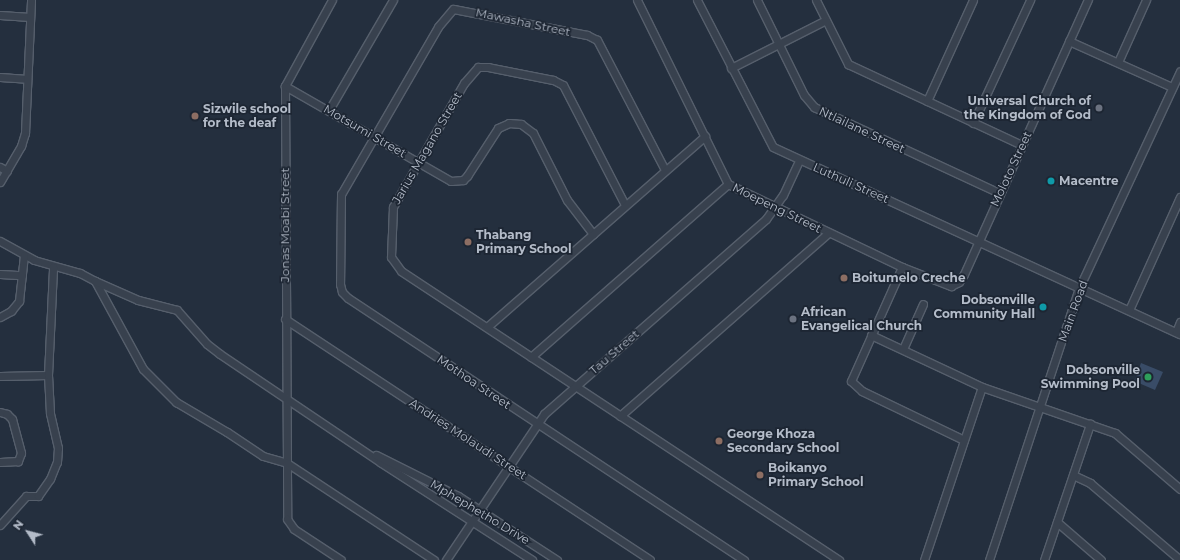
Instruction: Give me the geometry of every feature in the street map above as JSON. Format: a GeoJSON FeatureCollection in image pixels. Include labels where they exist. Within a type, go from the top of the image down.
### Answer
{"type":"FeatureCollection","features":[{"type":"Feature","properties":{"kind":"street"},"geometry":{"type":"LineString","coordinates":[[0,182],[24,138],[31,0]]}},
{"type":"Feature","properties":{"kind":"street","name":"Jonas Moabi Street"},"geometry":{"type":"LineString","coordinates":[[332,0],[285,86],[285,319],[288,400],[287,463],[288,523],[341,560]]}},
{"type":"Feature","properties":{"kind":"street"},"geometry":{"type":"LineString","coordinates":[[329,110],[393,0]]}},
{"type":"Feature","properties":{"kind":"street","name":"Moepeng Street"},"geometry":{"type":"LineString","coordinates":[[637,0],[728,184],[828,233],[902,267],[947,285]]}},
{"type":"Feature","properties":{"kind":"street","name":"Luthuli Street"},"geometry":{"type":"LineString","coordinates":[[697,0],[770,143],[799,160],[1178,333]]}},
{"type":"Feature","properties":{"kind":"street","name":"Ntlailane Street"},"geometry":{"type":"LineString","coordinates":[[757,0],[804,95],[814,107],[999,193]]}},
{"type":"Feature","properties":{"kind":"street"},"geometry":{"type":"LineString","coordinates":[[816,0],[848,64],[1022,145]]}},
{"type":"Feature","properties":{"kind":"street"},"geometry":{"type":"LineString","coordinates":[[927,101],[973,0]]}},
{"type":"Feature","properties":{"kind":"street"},"geometry":{"type":"LineString","coordinates":[[973,123],[1030,0]]}},
{"type":"Feature","properties":{"kind":"street","name":"Moloto Street"},"geometry":{"type":"LineString","coordinates":[[947,285],[959,282],[1088,0]]}},
{"type":"Feature","properties":{"kind":"street"},"geometry":{"type":"LineString","coordinates":[[1118,62],[1146,0]]}},
{"type":"Feature","properties":{"kind":"street","name":"Mawasha Street"},"geometry":{"type":"LineString","coordinates":[[374,137],[444,16],[453,9],[459,8],[587,35],[597,40],[665,170]]}},
{"type":"Feature","properties":{"kind":"street"},"geometry":{"type":"LineString","coordinates":[[0,15],[30,17]]}},
{"type":"Feature","properties":{"kind":"street"},"geometry":{"type":"LineString","coordinates":[[731,68],[826,20]]}},
{"type":"Feature","properties":{"kind":"street"},"geometry":{"type":"LineString","coordinates":[[1069,41],[1172,87]]}},
{"type":"Feature","properties":{"kind":"street","name":"Jarius Magano Street"},"geometry":{"type":"LineString","coordinates":[[625,206],[566,89],[553,80],[488,67],[474,69],[392,212],[392,262],[401,271],[487,327],[574,387],[620,416],[828,557],[840,560]]}},
{"type":"Feature","properties":{"kind":"street","name":"Main Road"},"geometry":{"type":"LineString","coordinates":[[989,560],[1079,288],[1180,71]]}},
{"type":"Feature","properties":{"kind":"street"},"geometry":{"type":"LineString","coordinates":[[0,77],[27,78]]}},
{"type":"Feature","properties":{"kind":"street","name":"Motsumi Street"},"geometry":{"type":"LineString","coordinates":[[285,86],[451,181],[463,180],[495,131],[503,125],[522,124],[533,133],[567,200],[593,234]]}},
{"type":"Feature","properties":{"kind":"street"},"geometry":{"type":"LineString","coordinates":[[487,327],[704,136]]}},
{"type":"Feature","properties":{"kind":"street","name":"Mothoa Street"},"geometry":{"type":"LineString","coordinates":[[374,137],[339,198],[339,280],[342,292],[536,424],[744,560]]}},
{"type":"Feature","properties":{"kind":"street","name":"Tau Street"},"geometry":{"type":"LineString","coordinates":[[446,560],[536,424],[574,387],[775,208],[799,160]]}},
{"type":"Feature","properties":{"kind":"street"},"geometry":{"type":"LineString","coordinates":[[0,166],[7,171]]}},
{"type":"Feature","properties":{"kind":"street"},"geometry":{"type":"LineString","coordinates":[[531,357],[728,184]]}},
{"type":"Feature","properties":{"kind":"street"},"geometry":{"type":"LineString","coordinates":[[1129,310],[1180,197]]}},
{"type":"Feature","properties":{"kind":"street"},"geometry":{"type":"LineString","coordinates":[[620,416],[828,233]]}},
{"type":"Feature","properties":{"kind":"street","name":"Mphephetho Drive"},"geometry":{"type":"LineString","coordinates":[[0,241],[24,256],[53,267],[80,273],[138,300],[177,310],[207,344],[288,400],[532,560]]}},
{"type":"Feature","properties":{"kind":"street"},"geometry":{"type":"LineString","coordinates":[[0,317],[15,307],[20,296],[24,256]]}},
{"type":"Feature","properties":{"kind":"street"},"geometry":{"type":"LineString","coordinates":[[0,525],[26,496],[38,496],[54,470],[58,448],[50,413],[48,375],[53,267]]}},
{"type":"Feature","properties":{"kind":"street"},"geometry":{"type":"LineString","coordinates":[[902,267],[852,377],[855,387],[964,440]]}},
{"type":"Feature","properties":{"kind":"street"},"geometry":{"type":"LineString","coordinates":[[0,274],[22,275]]}},
{"type":"Feature","properties":{"kind":"street"},"geometry":{"type":"LineString","coordinates":[[95,281],[142,369],[162,391],[183,407],[227,432],[263,456],[287,463],[434,560]]}},
{"type":"Feature","properties":{"kind":"street"},"geometry":{"type":"LineString","coordinates":[[903,350],[923,304]]}},
{"type":"Feature","properties":{"kind":"street","name":"Andries Molaudi Street"},"geometry":{"type":"LineString","coordinates":[[285,319],[650,560]]}},
{"type":"Feature","properties":{"kind":"street"},"geometry":{"type":"LineString","coordinates":[[1178,333],[1180,322]]}},
{"type":"Feature","properties":{"kind":"street"},"geometry":{"type":"LineString","coordinates":[[871,335],[982,387],[1039,408],[1090,424],[1122,437],[1180,489]]}},
{"type":"Feature","properties":{"kind":"street"},"geometry":{"type":"LineString","coordinates":[[0,376],[48,375]]}},
{"type":"Feature","properties":{"kind":"street"},"geometry":{"type":"LineString","coordinates":[[924,560],[982,387]]}},
{"type":"Feature","properties":{"kind":"street"},"geometry":{"type":"LineString","coordinates":[[0,412],[7,414],[14,423],[21,452],[18,461],[0,462]]}},
{"type":"Feature","properties":{"kind":"street"},"geometry":{"type":"LineString","coordinates":[[1044,560],[1090,424]]}},
{"type":"Feature","properties":{"kind":"street","name":"Mphephetho Drive"},"geometry":{"type":"LineString","coordinates":[[358,446],[480,509],[557,560]]}},
{"type":"Feature","properties":{"kind":"street"},"geometry":{"type":"LineString","coordinates":[[1073,475],[1096,487],[1180,560]]}},
{"type":"Feature","properties":{"kind":"street"},"geometry":{"type":"LineString","coordinates":[[1057,522],[1100,560]]}},
{"type":"Feature","properties":{"kind":"water","name":"Dobsonville Swimming Pool"},"geometry":{"type":"Polygon","coordinates":[[[1141,363],[1163,372],[1155,390],[1134,381],[1141,363]]]}},
{"type":"Feature","properties":{"kind":"place","name":"Universal Church of the Kingdom of God"},"geometry":{"type":"Point","coordinates":[1099,108]}},
{"type":"Feature","properties":{"kind":"place","name":"Sizwile school for the deaf"},"geometry":{"type":"Point","coordinates":[195,116]}},
{"type":"Feature","properties":{"kind":"place","name":"Macentre"},"geometry":{"type":"Point","coordinates":[1051,181]}},
{"type":"Feature","properties":{"kind":"place","name":"Thabang Primary School"},"geometry":{"type":"Point","coordinates":[468,242]}},
{"type":"Feature","properties":{"kind":"place","name":"Boitumelo Creche"},"geometry":{"type":"Point","coordinates":[844,278]}},
{"type":"Feature","properties":{"kind":"place","name":"Dobsonville Community Hall"},"geometry":{"type":"Point","coordinates":[1043,307]}},
{"type":"Feature","properties":{"kind":"place","name":"African Evangelical Church"},"geometry":{"type":"Point","coordinates":[793,319]}},
{"type":"Feature","properties":{"kind":"place","name":"Dobsonville Swimming Pool"},"geometry":{"type":"Point","coordinates":[1148,377]}},
{"type":"Feature","properties":{"kind":"place","name":"George Khoza Secondary School"},"geometry":{"type":"Point","coordinates":[719,441]}},
{"type":"Feature","properties":{"kind":"place","name":"Boikanyo Primary School"},"geometry":{"type":"Point","coordinates":[760,475]}}]}
